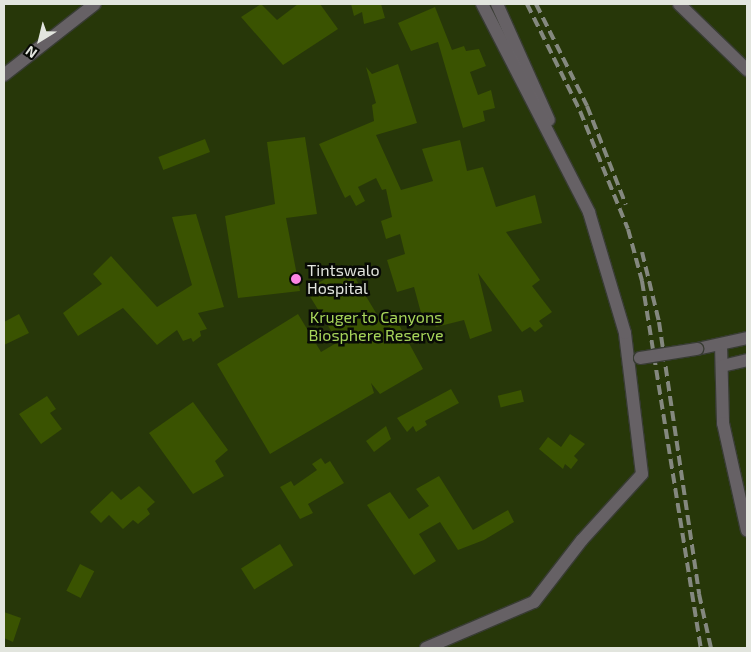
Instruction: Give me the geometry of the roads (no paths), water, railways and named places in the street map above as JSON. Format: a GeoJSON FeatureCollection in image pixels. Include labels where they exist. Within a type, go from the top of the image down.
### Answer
{"type":"FeatureCollection","features":[{"type":"Feature","properties":{"kind":"street"},"geometry":{"type":"LineString","coordinates":[[4,75],[95,4]]}},
{"type":"Feature","properties":{"kind":"street"},"geometry":{"type":"LineString","coordinates":[[426,648],[534,602],[582,540],[635,486],[642,474],[635,359],[588,212],[558,146],[482,4]]}},
{"type":"Feature","properties":{"kind":"street"},"geometry":{"type":"LineString","coordinates":[[497,4],[544,105],[558,146]]}},
{"type":"Feature","properties":{"kind":"street"},"geometry":{"type":"LineString","coordinates":[[679,4],[747,70]]}},
{"type":"Feature","properties":{"kind":"street"},"geometry":{"type":"LineString","coordinates":[[635,359],[721,345],[747,338]]}},
{"type":"Feature","properties":{"kind":"street"},"geometry":{"type":"LineString","coordinates":[[721,345],[725,433],[747,530]]}},
{"type":"Feature","properties":{"kind":"street"},"geometry":{"type":"LineString","coordinates":[[722,366],[747,360]]}},
{"type":"Feature","properties":{"kind":"railway"},"geometry":{"type":"LineString","coordinates":[[527,4],[580,111],[628,229],[642,281],[701,648]]}},
{"type":"Feature","properties":{"kind":"railway"},"geometry":{"type":"LineString","coordinates":[[536,4],[587,106],[626,205]]}},
{"type":"Feature","properties":{"kind":"railway"},"geometry":{"type":"LineString","coordinates":[[642,252],[659,322],[699,594],[711,648]]}},
{"type":"Feature","properties":{"kind":"place","name":"Tintswalo Hospital"},"geometry":{"type":"Point","coordinates":[296,279]}},
{"type":"Feature","properties":{"kind":"park label","name":"Kruger to Canyons Biosphere Reserve"},"geometry":{"type":"Point","coordinates":[376,326]}}]}
